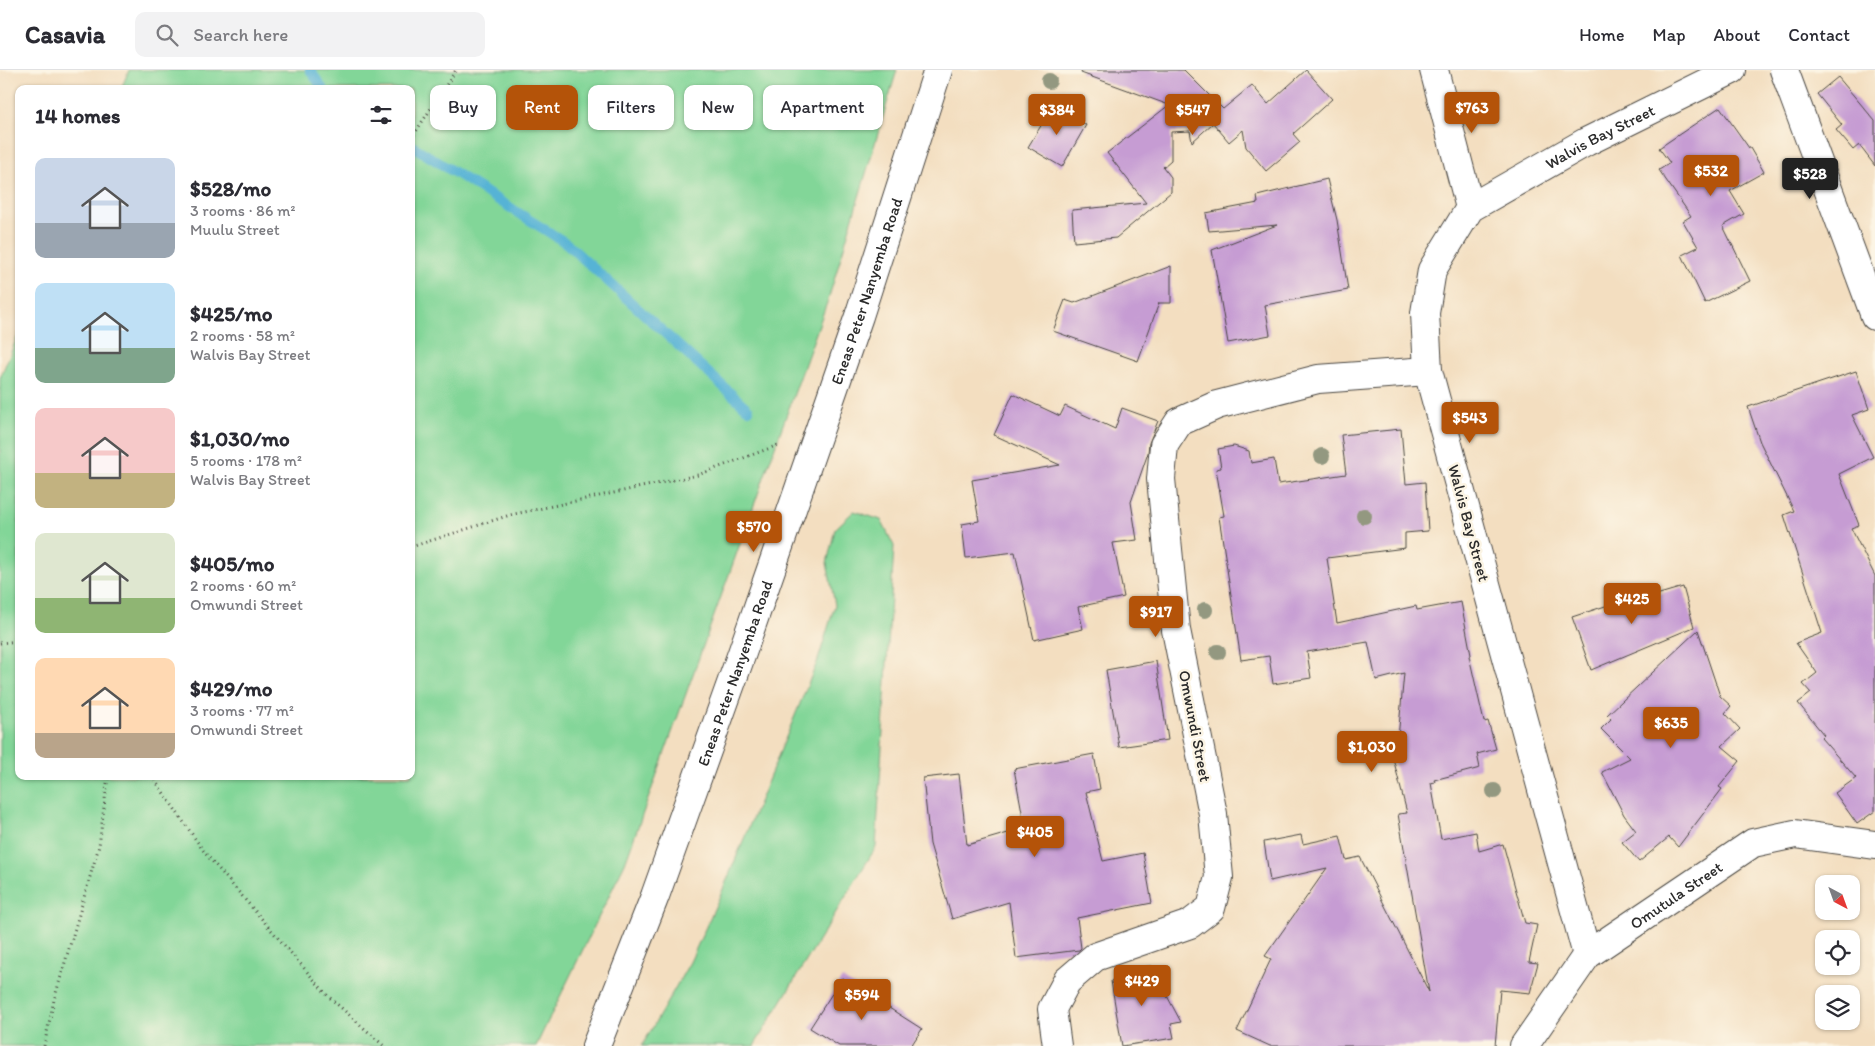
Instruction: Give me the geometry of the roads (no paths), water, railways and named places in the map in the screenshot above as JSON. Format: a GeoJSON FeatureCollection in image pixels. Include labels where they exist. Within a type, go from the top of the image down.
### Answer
{"type":"FeatureCollection","features":[{"type":"Feature","properties":{"kind":"street","name":"Eneas Peter Nanyemba Road"},"geometry":{"type":"LineString","coordinates":[[596,1046],[655,896],[820,430],[859,316],[938,70]]}},
{"type":"Feature","properties":{"kind":"street"},"geometry":{"type":"LineString","coordinates":[[1434,70],[1470,208]]}},
{"type":"Feature","properties":{"kind":"street","name":"Walvis Bay Street"},"geometry":{"type":"LineString","coordinates":[[1587,955],[1428,371],[1424,313],[1432,270],[1470,208],[1586,142],[1732,70]]}},
{"type":"Feature","properties":{"kind":"street"},"geometry":{"type":"LineString","coordinates":[[1784,70],[1873,303]]}},
{"type":"Feature","properties":{"kind":"street","name":"Omwundi Street"},"geometry":{"type":"LineString","coordinates":[[1057,1046],[1052,1009],[1067,981],[1095,957],[1190,924],[1210,908],[1219,876],[1213,814],[1176,630],[1161,479],[1164,445],[1179,422],[1217,405],[1318,379],[1428,371]]}},
{"type":"Feature","properties":{"kind":"street","name":"Omutula Street"},"geometry":{"type":"LineString","coordinates":[[1524,1046],[1587,955],[1754,843],[1795,834],[1875,845]]}},
{"type":"Feature","properties":{"kind":"waterway"},"geometry":{"type":"LineString","coordinates":[[310,70],[320,85]]}},
{"type":"Feature","properties":{"kind":"waterway"},"geometry":{"type":"LineString","coordinates":[[415,148],[566,243],[749,410]]}}]}
